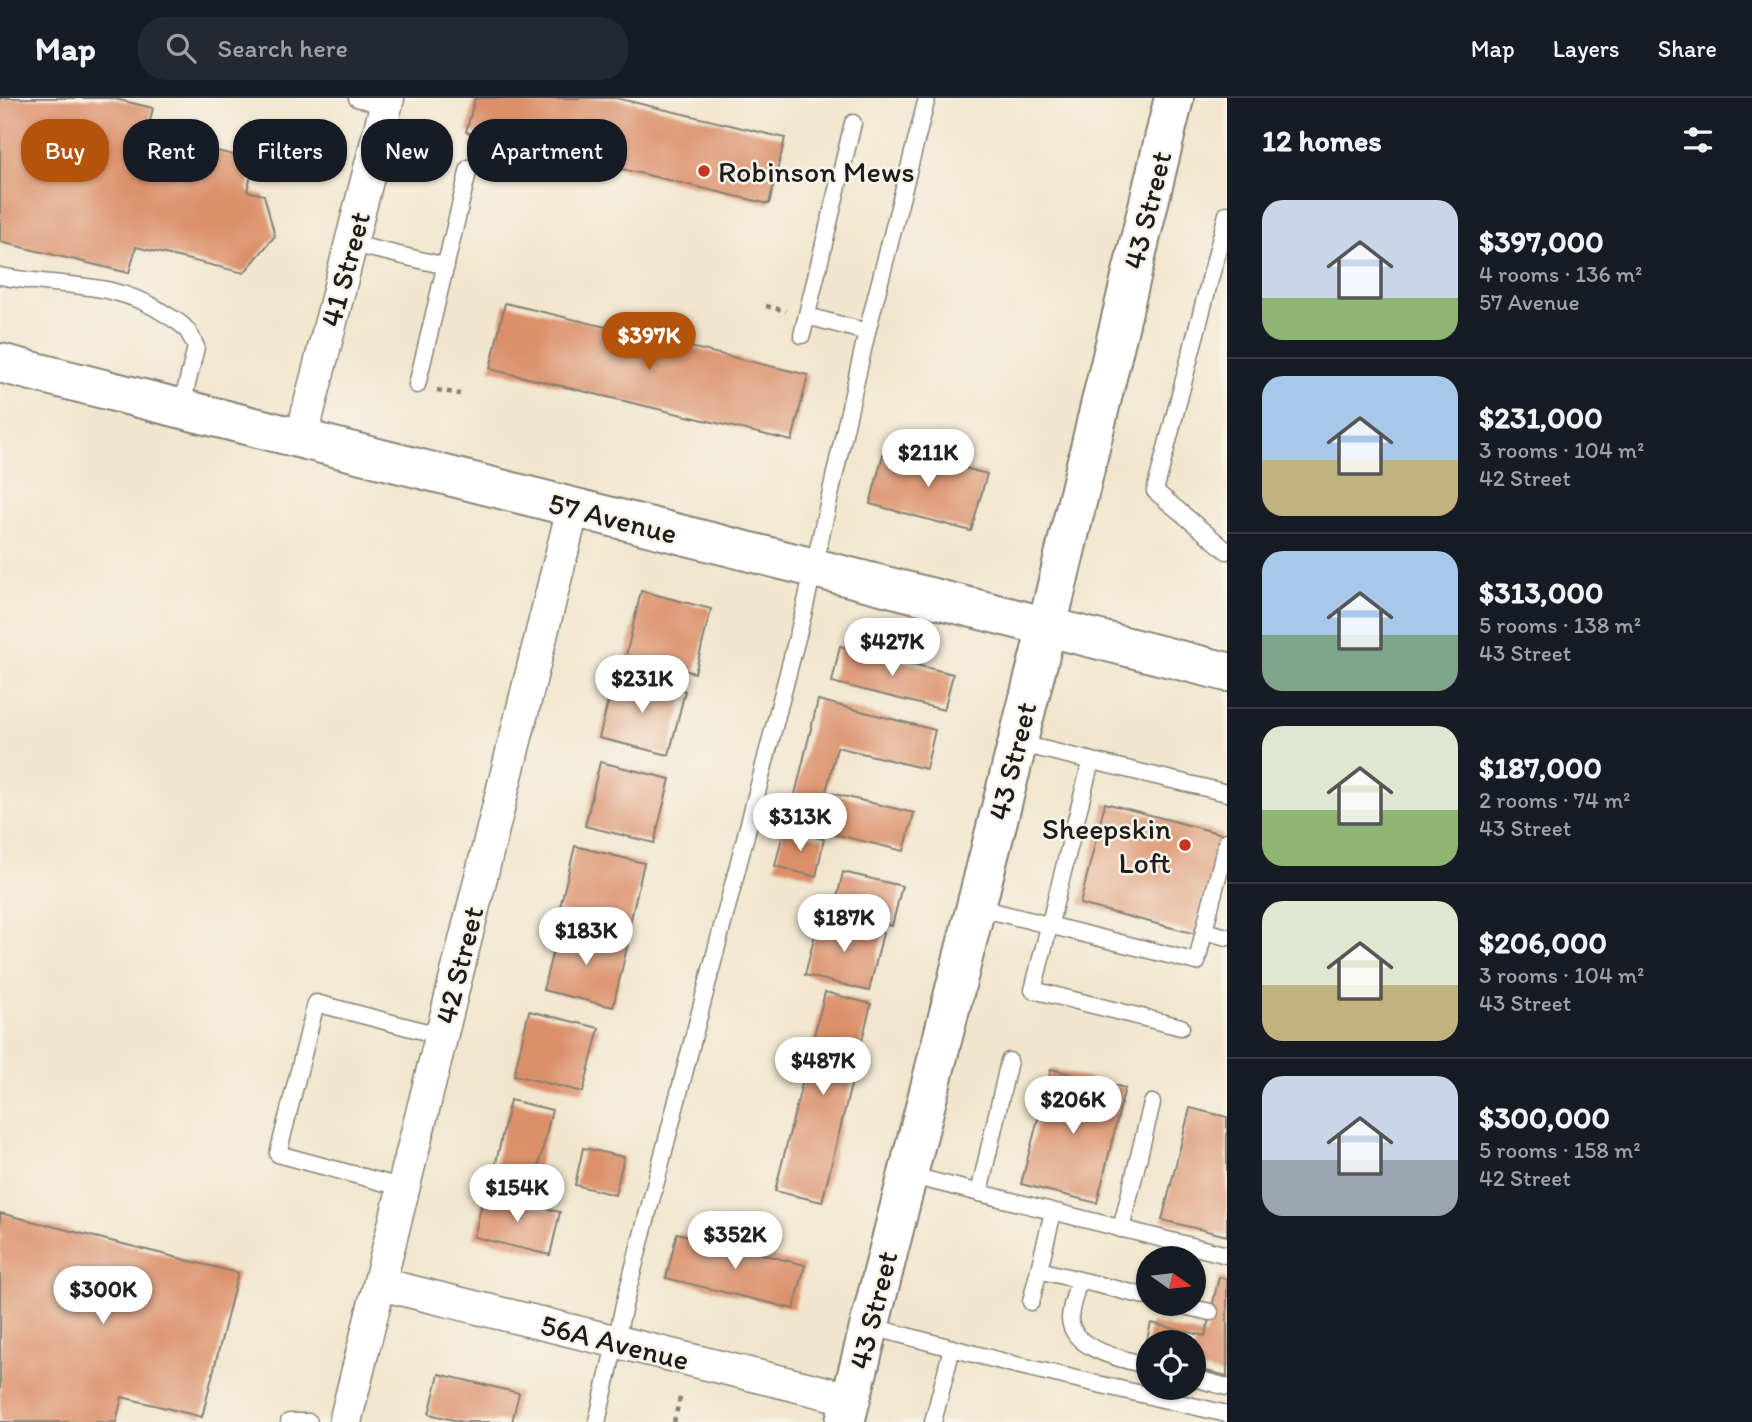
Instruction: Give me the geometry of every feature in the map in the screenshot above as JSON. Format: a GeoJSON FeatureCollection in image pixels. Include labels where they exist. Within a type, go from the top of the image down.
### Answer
{"type":"FeatureCollection","features":[{"type":"Feature","properties":{"kind":"street","name":"43 Street"},"geometry":{"type":"LineString","coordinates":[[848,1411],[1046,627],[1174,98]]}},
{"type":"Feature","properties":{"kind":"street","name":"41 Street"},"geometry":{"type":"LineString","coordinates":[[301,439],[352,244],[377,101]]}},
{"type":"Feature","properties":{"kind":"street","name":"57 Avenue"},"geometry":{"type":"LineString","coordinates":[[0,363],[1227,672]]}},
{"type":"Feature","properties":{"kind":"street","name":"42 Street"},"geometry":{"type":"LineString","coordinates":[[345,1422],[573,508]]}},
{"type":"Feature","properties":{"kind":"street","name":"56A Avenue"},"geometry":{"type":"LineString","coordinates":[[380,1284],[615,1342],[848,1411]]}},
{"type":"Feature","properties":{"kind":"lane"},"geometry":{"type":"LineString","coordinates":[[597,1422],[615,1342],[814,568],[867,332],[924,99]]}},
{"type":"Feature","properties":{"kind":"lane"},"geometry":{"type":"LineString","coordinates":[[802,335],[853,123]]}},
{"type":"Feature","properties":{"kind":"lane"},"geometry":{"type":"LineString","coordinates":[[417,385],[467,177]]}},
{"type":"Feature","properties":{"kind":"lane"},"geometry":{"type":"LineString","coordinates":[[1227,214],[1155,491],[1227,551]]}},
{"type":"Feature","properties":{"kind":"lane"},"geometry":{"type":"LineString","coordinates":[[352,244],[446,266]]}},
{"type":"Feature","properties":{"kind":"lane"},"geometry":{"type":"LineString","coordinates":[[0,275],[31,282],[66,282],[110,289],[153,306],[185,328],[196,347],[181,409]]}},
{"type":"Feature","properties":{"kind":"lane"},"geometry":{"type":"LineString","coordinates":[[807,316],[867,332]]}},
{"type":"Feature","properties":{"kind":"lane"},"geometry":{"type":"LineString","coordinates":[[1017,743],[1227,793]]}},
{"type":"Feature","properties":{"kind":"lane"},"geometry":{"type":"LineString","coordinates":[[1091,761],[1034,990],[1181,1027]]}},
{"type":"Feature","properties":{"kind":"lane"},"geometry":{"type":"LineString","coordinates":[[976,907],[1197,962],[1227,841]]}},
{"type":"Feature","properties":{"kind":"lane"},"geometry":{"type":"LineString","coordinates":[[1204,931],[1227,937]]}},
{"type":"Feature","properties":{"kind":"lane"},"geometry":{"type":"LineString","coordinates":[[404,1188],[278,1154],[316,1003],[442,1036]]}},
{"type":"Feature","properties":{"kind":"lane"},"geometry":{"type":"LineString","coordinates":[[979,1193],[1009,1061]]}},
{"type":"Feature","properties":{"kind":"lane"},"geometry":{"type":"LineString","coordinates":[[1121,1229],[1152,1102]]}},
{"type":"Feature","properties":{"kind":"lane"},"geometry":{"type":"LineString","coordinates":[[908,1175],[1227,1255]]}},
{"type":"Feature","properties":{"kind":"lane"},"geometry":{"type":"LineString","coordinates":[[1031,1302],[1053,1212]]}},
{"type":"Feature","properties":{"kind":"lane"},"geometry":{"type":"LineString","coordinates":[[1039,1270],[1136,1294]]}},
{"type":"Feature","properties":{"kind":"lane"},"geometry":{"type":"LineString","coordinates":[[1079,1280],[1070,1319],[1074,1332],[1099,1351],[1136,1362]]}},
{"type":"Feature","properties":{"kind":"lane"},"geometry":{"type":"LineString","coordinates":[[1206,1311],[1210,1312]]}},
{"type":"Feature","properties":{"kind":"lane"},"geometry":{"type":"LineString","coordinates":[[869,1326],[1227,1414]]}},
{"type":"Feature","properties":{"kind":"lane"},"geometry":{"type":"LineString","coordinates":[[933,1422],[952,1348]]}},
{"type":"Feature","properties":{"kind":"lane"},"geometry":{"type":"LineString","coordinates":[[1206,1381],[1227,1387]]}},
{"type":"Feature","properties":{"kind":"lane"},"geometry":{"type":"LineString","coordinates":[[289,1422],[309,1422]]}},
{"type":"Feature","properties":{"kind":"path"},"geometry":{"type":"LineString","coordinates":[[674,1422],[681,1394]]}},
{"type":"Feature","properties":{"kind":"building"},"geometry":{"type":"Polygon","coordinates":[[[0,98],[111,98],[153,108],[150,119],[123,119],[123,182],[219,182],[219,152],[233,155],[233,182],[249,182],[247,191],[264,195],[275,236],[244,273],[136,247],[129,273],[0,242],[0,98]]]}},
{"type":"Feature","properties":{"kind":"building","name":"Robinson Mews"},"geometry":{"type":"Polygon","coordinates":[[[475,98],[616,98],[785,138],[769,204],[627,170],[627,119],[469,119],[475,98]]]}},
{"type":"Feature","properties":{"kind":"building"},"geometry":{"type":"Polygon","coordinates":[[[505,303],[808,375],[792,441],[490,369],[505,303]]]}},
{"type":"Feature","properties":{"kind":"building"},"geometry":{"type":"Polygon","coordinates":[[[885,447],[987,474],[971,531],[870,504],[885,447]]]}},
{"type":"Feature","properties":{"kind":"building"},"geometry":{"type":"Polygon","coordinates":[[[641,591],[711,609],[695,673],[626,656],[641,591]]]}},
{"type":"Feature","properties":{"kind":"building"},"geometry":{"type":"Polygon","coordinates":[[[840,646],[953,674],[944,710],[832,682],[840,646]]]}},
{"type":"Feature","properties":{"kind":"building"},"geometry":{"type":"Polygon","coordinates":[[[615,674],[685,691],[669,755],[599,738],[615,674]]]}},
{"type":"Feature","properties":{"kind":"building"},"geometry":{"type":"Polygon","coordinates":[[[818,700],[935,730],[926,769],[837,747],[826,792],[914,813],[904,851],[788,823],[818,700]]]}},
{"type":"Feature","properties":{"kind":"building"},"geometry":{"type":"Polygon","coordinates":[[[600,762],[670,779],[654,843],[585,826],[600,762]]]}},
{"type":"Feature","properties":{"kind":"building"},"geometry":{"type":"Polygon","coordinates":[[[1105,803],[1222,834],[1196,934],[1080,904],[1105,803]]]}},
{"type":"Feature","properties":{"kind":"building"},"geometry":{"type":"Polygon","coordinates":[[[784,829],[824,839],[816,877],[775,866],[784,829]]]}},
{"type":"Feature","properties":{"kind":"building"},"geometry":{"type":"Polygon","coordinates":[[[575,846],[644,863],[629,928],[559,911],[575,846]]]}},
{"type":"Feature","properties":{"kind":"building"},"geometry":{"type":"Polygon","coordinates":[[[843,872],[902,886],[892,926],[834,912],[843,872]]]}},
{"type":"Feature","properties":{"kind":"building"},"geometry":{"type":"Polygon","coordinates":[[[819,917],[883,933],[869,991],[805,975],[819,917]]]}},
{"type":"Feature","properties":{"kind":"building"},"geometry":{"type":"Polygon","coordinates":[[[559,926],[628,943],[613,1007],[543,990],[559,926]]]}},
{"type":"Feature","properties":{"kind":"building"},"geometry":{"type":"Polygon","coordinates":[[[825,992],[871,1004],[822,1202],[775,1191],[825,992]]]}},
{"type":"Feature","properties":{"kind":"building"},"geometry":{"type":"Polygon","coordinates":[[[529,1011],[599,1028],[583,1092],[514,1075],[529,1011]]]}},
{"type":"Feature","properties":{"kind":"building"},"geometry":{"type":"Polygon","coordinates":[[[1051,1069],[1125,1088],[1097,1203],[1021,1184],[1051,1069]]]}},
{"type":"Feature","properties":{"kind":"building"},"geometry":{"type":"Polygon","coordinates":[[[510,1100],[552,1110],[536,1177],[495,1167],[510,1100]]]}},
{"type":"Feature","properties":{"kind":"building"},"geometry":{"type":"Polygon","coordinates":[[[1190,1108],[1227,1117],[1227,1236],[1162,1220],[1190,1108]]]}},
{"type":"Feature","properties":{"kind":"building"},"geometry":{"type":"Polygon","coordinates":[[[583,1148],[624,1157],[615,1195],[575,1185],[583,1148]]]}},
{"type":"Feature","properties":{"kind":"building"},"geometry":{"type":"Polygon","coordinates":[[[484,1194],[560,1212],[550,1255],[474,1237],[484,1194]]]}},
{"type":"Feature","properties":{"kind":"building"},"geometry":{"type":"Polygon","coordinates":[[[0,1213],[238,1273],[202,1417],[122,1397],[116,1422],[0,1422],[0,1213]]]}},
{"type":"Feature","properties":{"kind":"building"},"geometry":{"type":"Polygon","coordinates":[[[677,1233],[805,1265],[794,1309],[666,1278],[677,1233]]]}},
{"type":"Feature","properties":{"kind":"building"},"geometry":{"type":"Polygon","coordinates":[[[1219,1277],[1227,1279],[1227,1376],[1206,1371],[1206,1332],[1219,1277]]]}},
{"type":"Feature","properties":{"kind":"building"},"geometry":{"type":"Polygon","coordinates":[[[1151,1323],[1180,1330],[1149,1330],[1151,1323]]]}},
{"type":"Feature","properties":{"kind":"building"},"geometry":{"type":"Polygon","coordinates":[[[439,1374],[519,1393],[512,1422],[462,1422],[429,1414],[439,1374]]]}},
{"type":"Feature","properties":{"kind":"place","name":"Robinson Mews"},"geometry":{"type":"Point","coordinates":[704,171]}},
{"type":"Feature","properties":{"kind":"place","name":"Sheepskin Loft"},"geometry":{"type":"Point","coordinates":[1185,845]}}]}
